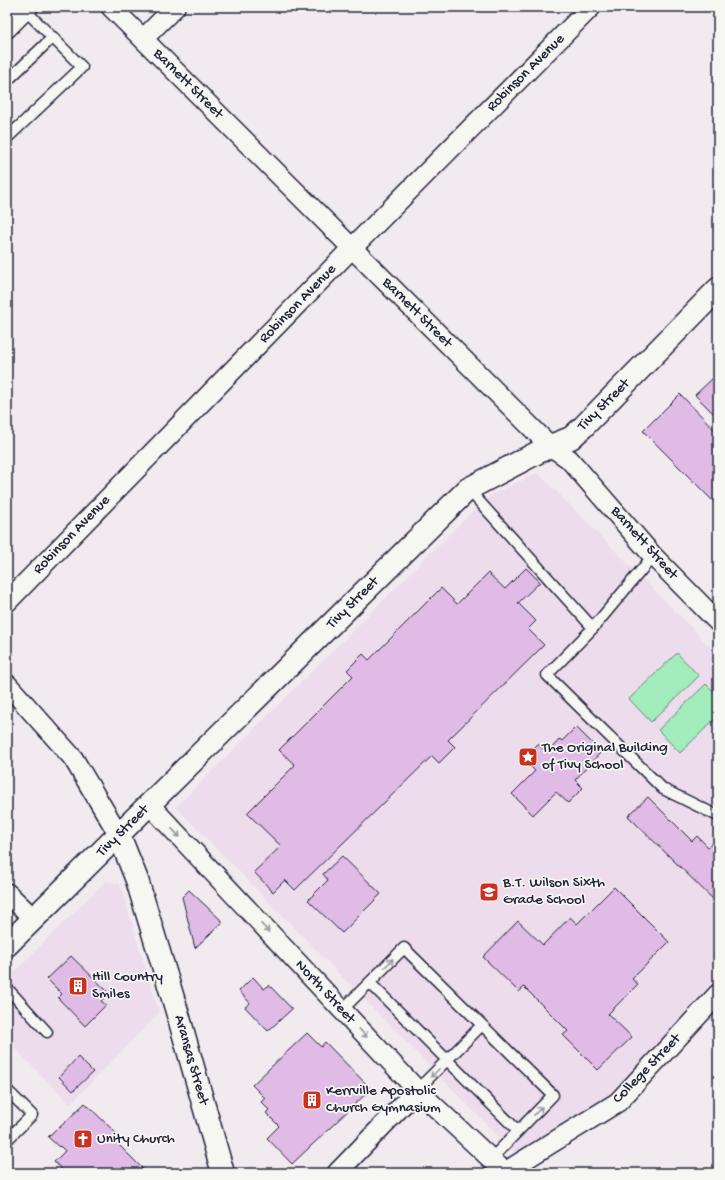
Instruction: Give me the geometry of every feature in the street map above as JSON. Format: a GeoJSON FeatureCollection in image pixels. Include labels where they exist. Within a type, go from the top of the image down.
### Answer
{"type":"FeatureCollection","features":[{"type":"Feature","properties":{"kind":"street","name":"Barnett Street"},"geometry":{"type":"LineString","coordinates":[[111,7],[550,446],[569,459],[653,556],[718,622]]}},
{"type":"Feature","properties":{"kind":"street"},"geometry":{"type":"LineString","coordinates":[[143,39],[175,7]]}},
{"type":"Feature","properties":{"kind":"street","name":"Robinson Avenue"},"geometry":{"type":"LineString","coordinates":[[7,602],[352,248],[591,7]]}},
{"type":"Feature","properties":{"kind":"street"},"geometry":{"type":"LineString","coordinates":[[7,28],[26,9]]}},
{"type":"Feature","properties":{"kind":"street","name":"Tivy Street"},"geometry":{"type":"LineString","coordinates":[[7,945],[468,489],[550,446],[571,438],[718,289]]}},
{"type":"Feature","properties":{"kind":"street"},"geometry":{"type":"LineString","coordinates":[[7,684],[72,758],[119,835]]}},
{"type":"Feature","properties":{"kind":"street","name":"North Street"},"geometry":{"type":"LineString","coordinates":[[149,804],[417,1090],[506,1173]]}},
{"type":"Feature","properties":{"kind":"street","name":"Aransas Street"},"geometry":{"type":"LineString","coordinates":[[119,835],[137,880],[179,1018],[223,1173]]}},
{"type":"Feature","properties":{"kind":"street"},"geometry":{"type":"LineString","coordinates":[[7,893],[33,918]]}},
{"type":"Feature","properties":{"kind":"street","name":"College Street"},"geometry":{"type":"LineString","coordinates":[[506,1173],[618,1102],[718,994]]}},
{"type":"Feature","properties":{"kind":"street"},"geometry":{"type":"LineString","coordinates":[[337,1173],[417,1090]]}},
{"type":"Feature","properties":{"kind":"lane"},"geometry":{"type":"LineString","coordinates":[[7,138],[82,67],[26,9]]}},
{"type":"Feature","properties":{"kind":"lane"},"geometry":{"type":"LineString","coordinates":[[7,81],[53,37]]}},
{"type":"Feature","properties":{"kind":"lane"},"geometry":{"type":"LineString","coordinates":[[468,489],[593,628]]}},
{"type":"Feature","properties":{"kind":"lane"},"geometry":{"type":"LineString","coordinates":[[653,556],[593,628],[547,675],[663,789],[718,816]]}},
{"type":"Feature","properties":{"kind":"lane"},"geometry":{"type":"LineString","coordinates":[[342,1010],[404,948],[553,1095],[491,1159]]}},
{"type":"Feature","properties":{"kind":"lane"},"geometry":{"type":"LineString","coordinates":[[370,983],[518,1131]]}},
{"type":"Feature","properties":{"kind":"lane"},"geometry":{"type":"LineString","coordinates":[[7,988],[47,1032]]}},
{"type":"Feature","properties":{"kind":"lane"},"geometry":{"type":"LineString","coordinates":[[417,1090],[482,1025]]}},
{"type":"Feature","properties":{"kind":"lane"},"geometry":{"type":"LineString","coordinates":[[7,1090],[32,1115],[7,1140]]}},
{"type":"Feature","properties":{"kind":"shaded area","name":"B.T. Wilson Sixth Grade School"},"geometry":{"type":"Polygon","coordinates":[[[538,473],[718,655],[718,977],[618,1094],[517,1155],[176,807],[471,513],[493,494],[538,473]]]}},
{"type":"Feature","properties":{"kind":"shaded area"},"geometry":{"type":"Polygon","coordinates":[[[106,881],[120,884],[159,1013],[70,1104],[7,1040],[7,979],[106,881]]]}},
{"type":"Feature","properties":{"kind":"green space"},"geometry":{"type":"Polygon","coordinates":[[[677,653],[699,676],[651,722],[629,699],[677,653]]]}},
{"type":"Feature","properties":{"kind":"green space"},"geometry":{"type":"Polygon","coordinates":[[[706,684],[718,696],[718,716],[680,753],[658,730],[706,684]]]}},
{"type":"Feature","properties":{"kind":"building"},"geometry":{"type":"Polygon","coordinates":[[[713,378],[718,383],[718,418],[695,395],[713,378]]]}},
{"type":"Feature","properties":{"kind":"building"},"geometry":{"type":"Polygon","coordinates":[[[680,394],[718,433],[718,506],[643,431],[680,394]]]}},
{"type":"Feature","properties":{"kind":"building"},"geometry":{"type":"Polygon","coordinates":[[[526,568],[540,582],[518,603],[536,621],[528,629],[544,645],[448,740],[455,747],[439,763],[432,756],[295,890],[285,880],[273,892],[254,872],[281,846],[247,813],[295,765],[279,750],[353,676],[347,670],[363,654],[369,660],[441,588],[457,604],[488,573],[505,589],[526,568]]]}},
{"type":"Feature","properties":{"kind":"building"},"geometry":{"type":"Polygon","coordinates":[[[576,727],[601,752],[575,780],[583,788],[568,803],[556,792],[533,815],[512,794],[535,771],[523,759],[538,744],[547,753],[560,739],[562,741],[576,727]]]}},
{"type":"Feature","properties":{"kind":"building"},"geometry":{"type":"Polygon","coordinates":[[[648,797],[692,841],[697,836],[708,847],[713,843],[718,848],[718,904],[628,816],[648,797]]]}},
{"type":"Feature","properties":{"kind":"building"},"geometry":{"type":"Polygon","coordinates":[[[342,856],[381,894],[342,933],[308,900],[328,880],[323,874],[342,856]]]}},
{"type":"Feature","properties":{"kind":"building"},"geometry":{"type":"Polygon","coordinates":[[[614,887],[669,942],[632,979],[638,984],[608,1014],[632,1037],[598,1070],[563,1035],[568,1031],[524,987],[519,992],[483,957],[518,921],[543,945],[570,917],[577,924],[614,887]]]}},
{"type":"Feature","properties":{"kind":"building"},"geometry":{"type":"Polygon","coordinates":[[[189,890],[223,922],[195,948],[182,897],[189,890]]]}},
{"type":"Feature","properties":{"kind":"building","name":"Hill Country Smiles"},"geometry":{"type":"Polygon","coordinates":[[[71,956],[109,993],[101,1001],[106,1005],[85,1026],[58,998],[62,994],[47,979],[71,956]]]}},
{"type":"Feature","properties":{"kind":"building"},"geometry":{"type":"Polygon","coordinates":[[[253,977],[264,989],[269,985],[292,1009],[268,1031],[245,1007],[250,1003],[239,991],[253,977]]]}},
{"type":"Feature","properties":{"kind":"building","name":"Kerrville Apostolic Church Gymnasium"},"geometry":{"type":"Polygon","coordinates":[[[307,1033],[321,1047],[325,1042],[371,1089],[292,1164],[267,1138],[279,1126],[266,1113],[269,1110],[261,1102],[265,1098],[252,1085],[307,1033]]]}},
{"type":"Feature","properties":{"kind":"building"},"geometry":{"type":"Polygon","coordinates":[[[78,1057],[93,1072],[73,1091],[59,1077],[78,1057]]]}},
{"type":"Feature","properties":{"kind":"building","name":"Unity Church"},"geometry":{"type":"Polygon","coordinates":[[[85,1103],[119,1136],[115,1141],[147,1173],[88,1173],[85,1170],[81,1173],[66,1173],[54,1162],[65,1151],[48,1137],[85,1103]]]}},
{"type":"Feature","properties":{"kind":"building"},"geometry":{"type":"Polygon","coordinates":[[[456,1172],[456,1173],[426,1173],[456,1172]]]}},
{"type":"Feature","properties":{"kind":"place","name":"The Original Building of Tivy School"},"geometry":{"type":"Point","coordinates":[528,757]}},
{"type":"Feature","properties":{"kind":"place","name":"B.T. Wilson Sixth Grade School"},"geometry":{"type":"Point","coordinates":[489,892]}},
{"type":"Feature","properties":{"kind":"place","name":"Hill Country Smiles"},"geometry":{"type":"Point","coordinates":[78,986]}},
{"type":"Feature","properties":{"kind":"place","name":"Kerrville Apostolic Church Gymnasium"},"geometry":{"type":"Point","coordinates":[312,1100]}},
{"type":"Feature","properties":{"kind":"place","name":"Unity Church"},"geometry":{"type":"Point","coordinates":[83,1139]}}]}
